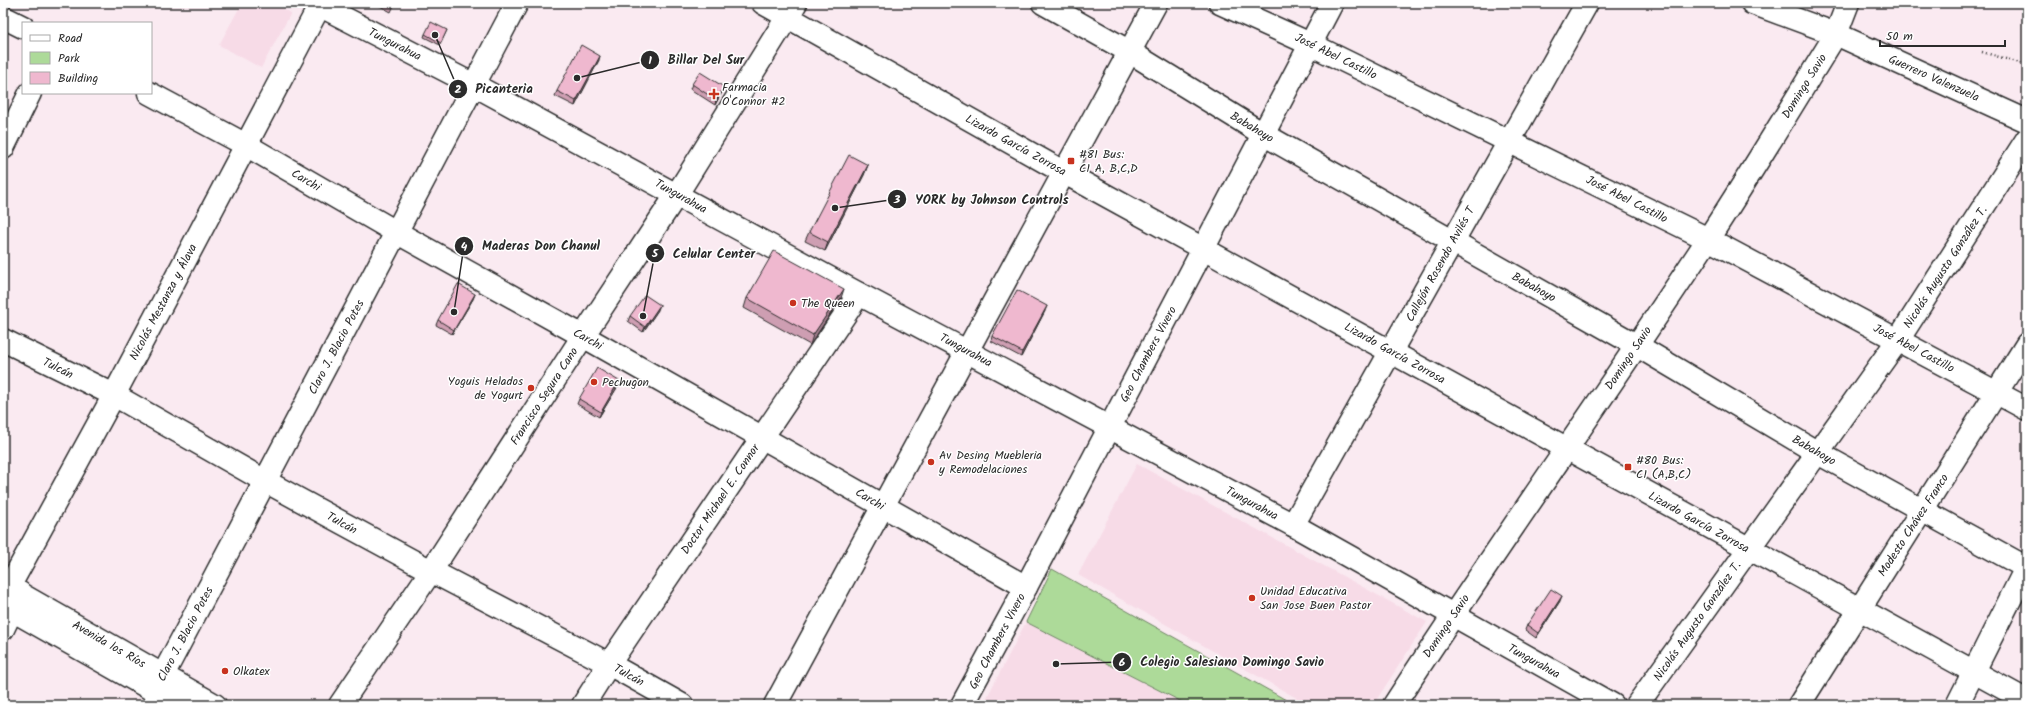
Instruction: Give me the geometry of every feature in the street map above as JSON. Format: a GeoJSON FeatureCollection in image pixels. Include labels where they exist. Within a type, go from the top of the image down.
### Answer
{"type":"FeatureCollection","features":[{"type":"Feature","properties":{"kind":"street","name":"Claro J. Blacio Potes"},"geometry":{"type":"LineString","coordinates":[[159,683],[517,3]]}},
{"type":"Feature","properties":{"kind":"street","name":"Lizardo García Zorrosa"},"geometry":{"type":"LineString","coordinates":[[763,3],[792,10],[1065,173],[2027,701]]}},
{"type":"Feature","properties":{"kind":"street","name":"Babahoyo"},"geometry":{"type":"LineString","coordinates":[[1043,3],[1130,52],[1263,134],[1636,345],[1818,453],[1923,512],[2027,567]]}},
{"type":"Feature","properties":{"kind":"street"},"geometry":{"type":"LineString","coordinates":[[775,705],[1156,3]]}},
{"type":"Feature","properties":{"kind":"street","name":"José Abel Castillo"},"geometry":{"type":"LineString","coordinates":[[1220,3],[1310,44],[1510,140],[1708,239],[2027,409]]}},
{"type":"Feature","properties":{"kind":"street","name":"Geo Chambers Vivero"},"geometry":{"type":"LineString","coordinates":[[962,705],[1026,587],[1332,3]]}},
{"type":"Feature","properties":{"kind":"street","name":"Callejón Rosendo Avilés T"},"geometry":{"type":"LineString","coordinates":[[1293,525],[1587,3]]}},
{"type":"Feature","properties":{"kind":"street","name":"Guerrero Valenzuela"},"geometry":{"type":"LineString","coordinates":[[1752,3],[1836,34],[2027,121]]}},
{"type":"Feature","properties":{"kind":"street","name":"Domingo Savio"},"geometry":{"type":"LineString","coordinates":[[1394,705],[1452,616],[1568,448],[1708,239],[1836,34],[1848,3]]}},
{"type":"Feature","properties":{"kind":"street","name":"Tungurahua"},"geometry":{"type":"LineString","coordinates":[[318,4],[474,84],[859,294],[1293,525],[1452,616],[1613,705]]}},
{"type":"Feature","properties":{"kind":"street","name":"Nicolás Mestanza y Álava"},"geometry":{"type":"LineString","coordinates":[[3,629],[8,596],[246,145],[318,4]]}},
{"type":"Feature","properties":{"kind":"street","name":"Francisco Segura Cano"},"geometry":{"type":"LineString","coordinates":[[340,705],[431,571],[677,194],[792,10]]}},
{"type":"Feature","properties":{"kind":"street"},"geometry":{"type":"LineString","coordinates":[[3,17],[22,26]]}},
{"type":"Feature","properties":{"kind":"street"},"geometry":{"type":"LineString","coordinates":[[3,148],[30,94]]}},
{"type":"Feature","properties":{"kind":"street","name":"Carchi"},"geometry":{"type":"LineString","coordinates":[[151,94],[246,145],[396,232],[763,437],[883,507],[1026,587]]}},
{"type":"Feature","properties":{"kind":"street","name":"Nicolás Augusto González T."},"geometry":{"type":"LineString","coordinates":[[1637,705],[1898,340],[2027,139]]}},
{"type":"Feature","properties":{"kind":"street","name":"Doctor Michael E. Connor"},"geometry":{"type":"LineString","coordinates":[[582,705],[608,664],[859,294]]}},
{"type":"Feature","properties":{"kind":"street","name":"Tulcán"},"geometry":{"type":"LineString","coordinates":[[3,340],[114,395],[265,481],[682,705]]}},
{"type":"Feature","properties":{"kind":"street","name":"Modesto Chávez Franco"},"geometry":{"type":"LineString","coordinates":[[1800,705],[1859,609],[1923,512],[2027,344]]}},
{"type":"Feature","properties":{"kind":"street"},"geometry":{"type":"LineString","coordinates":[[1957,705],[2027,567]]}},
{"type":"Feature","properties":{"kind":"street","name":"Avenida los Ríos"},"geometry":{"type":"LineString","coordinates":[[8,596],[159,683],[215,705]]}},
{"type":"Feature","properties":{"kind":"street","name":"Avenida los Ríos"},"geometry":{"type":"LineString","coordinates":[[159,683],[179,705]]}},
{"type":"Feature","properties":{"kind":"path"},"geometry":{"type":"LineString","coordinates":[[1982,52],[2027,66]]}},
{"type":"Feature","properties":{"kind":"shaded area"},"geometry":{"type":"Polygon","coordinates":[[[242,3],[273,3],[291,13],[261,68],[219,45],[242,3]]]}},
{"type":"Feature","properties":{"kind":"shaded area","name":"Unidad Educativa San Jose Buen Pastor"},"geometry":{"type":"Polygon","coordinates":[[[1137,464],[1427,622],[1373,705],[1309,705],[1078,575],[1137,464]]]}},
{"type":"Feature","properties":{"kind":"shaded area"},"geometry":{"type":"Polygon","coordinates":[[[1026,622],[1188,705],[983,705],[1026,622]]]}},
{"type":"Feature","properties":{"kind":"green space"},"geometry":{"type":"Polygon","coordinates":[[[1052,569],[1295,705],[1188,705],[1026,622],[1052,569]]]}},
{"type":"Feature","properties":{"kind":"building"},"geometry":{"type":"Polygon","coordinates":[[[385,3],[394,3],[392,7],[385,3]]]}},
{"type":"Feature","properties":{"kind":"building"},"geometry":{"type":"Polygon","coordinates":[[[431,22],[447,30],[441,43],[425,34],[431,22]]]}},
{"type":"Feature","properties":{"kind":"building"},"geometry":{"type":"Polygon","coordinates":[[[581,45],[600,56],[576,101],[557,91],[581,45]]]}},
{"type":"Feature","properties":{"kind":"building"},"geometry":{"type":"Polygon","coordinates":[[[700,72],[724,87],[716,100],[692,84],[700,72]]]}},
{"type":"Feature","properties":{"kind":"building"},"geometry":{"type":"Polygon","coordinates":[[[849,155],[868,165],[828,242],[809,232],[849,155]]]}},
{"type":"Feature","properties":{"kind":"building","name":"The Queen"},"geometry":{"type":"Polygon","coordinates":[[[774,251],[844,289],[813,335],[747,298],[774,251]]]}},
{"type":"Feature","properties":{"kind":"building"},"geometry":{"type":"Polygon","coordinates":[[[458,284],[475,294],[454,330],[438,320],[458,284]]]}},
{"type":"Feature","properties":{"kind":"building"},"geometry":{"type":"Polygon","coordinates":[[[1017,290],[1047,306],[1022,352],[992,336],[1017,290]]]}},
{"type":"Feature","properties":{"kind":"building"},"geometry":{"type":"Polygon","coordinates":[[[645,295],[660,305],[645,327],[630,316],[645,295]]]}},
{"type":"Feature","properties":{"kind":"building"},"geometry":{"type":"Polygon","coordinates":[[[597,368],[619,381],[601,412],[579,399],[597,368]]]}},
{"type":"Feature","properties":{"kind":"building"},"geometry":{"type":"Polygon","coordinates":[[[1551,589],[1562,596],[1538,633],[1527,625],[1551,589]]]}},
{"type":"Feature","properties":{"kind":"place","name":"Picanteria"},"geometry":{"type":"Point","coordinates":[435,35]}},
{"type":"Feature","properties":{"kind":"place","name":"Billar Del Sur"},"geometry":{"type":"Point","coordinates":[577,78]}},
{"type":"Feature","properties":{"kind":"place","name":"Farmacia O'Connor #2"},"geometry":{"type":"Point","coordinates":[714,94]}},
{"type":"Feature","properties":{"kind":"place","name":"#81 Bus: C1 A, B,C,D"},"geometry":{"type":"Point","coordinates":[1071,161]}},
{"type":"Feature","properties":{"kind":"place","name":"YORK by Johnson Controls"},"geometry":{"type":"Point","coordinates":[835,208]}},
{"type":"Feature","properties":{"kind":"place","name":"The Queen"},"geometry":{"type":"Point","coordinates":[793,303]}},
{"type":"Feature","properties":{"kind":"place","name":"Maderas Don Chanul"},"geometry":{"type":"Point","coordinates":[454,312]}},
{"type":"Feature","properties":{"kind":"place","name":"Celular Center"},"geometry":{"type":"Point","coordinates":[643,316]}},
{"type":"Feature","properties":{"kind":"place","name":"Pechugon"},"geometry":{"type":"Point","coordinates":[594,382]}},
{"type":"Feature","properties":{"kind":"place","name":"Yoguis Helados de Yogurt"},"geometry":{"type":"Point","coordinates":[531,388]}},
{"type":"Feature","properties":{"kind":"place","name":"Av Desing Muebleria y Remodelaciones"},"geometry":{"type":"Point","coordinates":[931,462]}},
{"type":"Feature","properties":{"kind":"place","name":"#80 Bus: C1 (A,B,C)"},"geometry":{"type":"Point","coordinates":[1628,467]}},
{"type":"Feature","properties":{"kind":"place","name":"Unidad Educativa San Jose Buen Pastor"},"geometry":{"type":"Point","coordinates":[1252,598]}},
{"type":"Feature","properties":{"kind":"place","name":"Colegio Salesiano Domingo Savio"},"geometry":{"type":"Point","coordinates":[1056,664]}},
{"type":"Feature","properties":{"kind":"place","name":"Olkatex"},"geometry":{"type":"Point","coordinates":[225,671]}}]}
